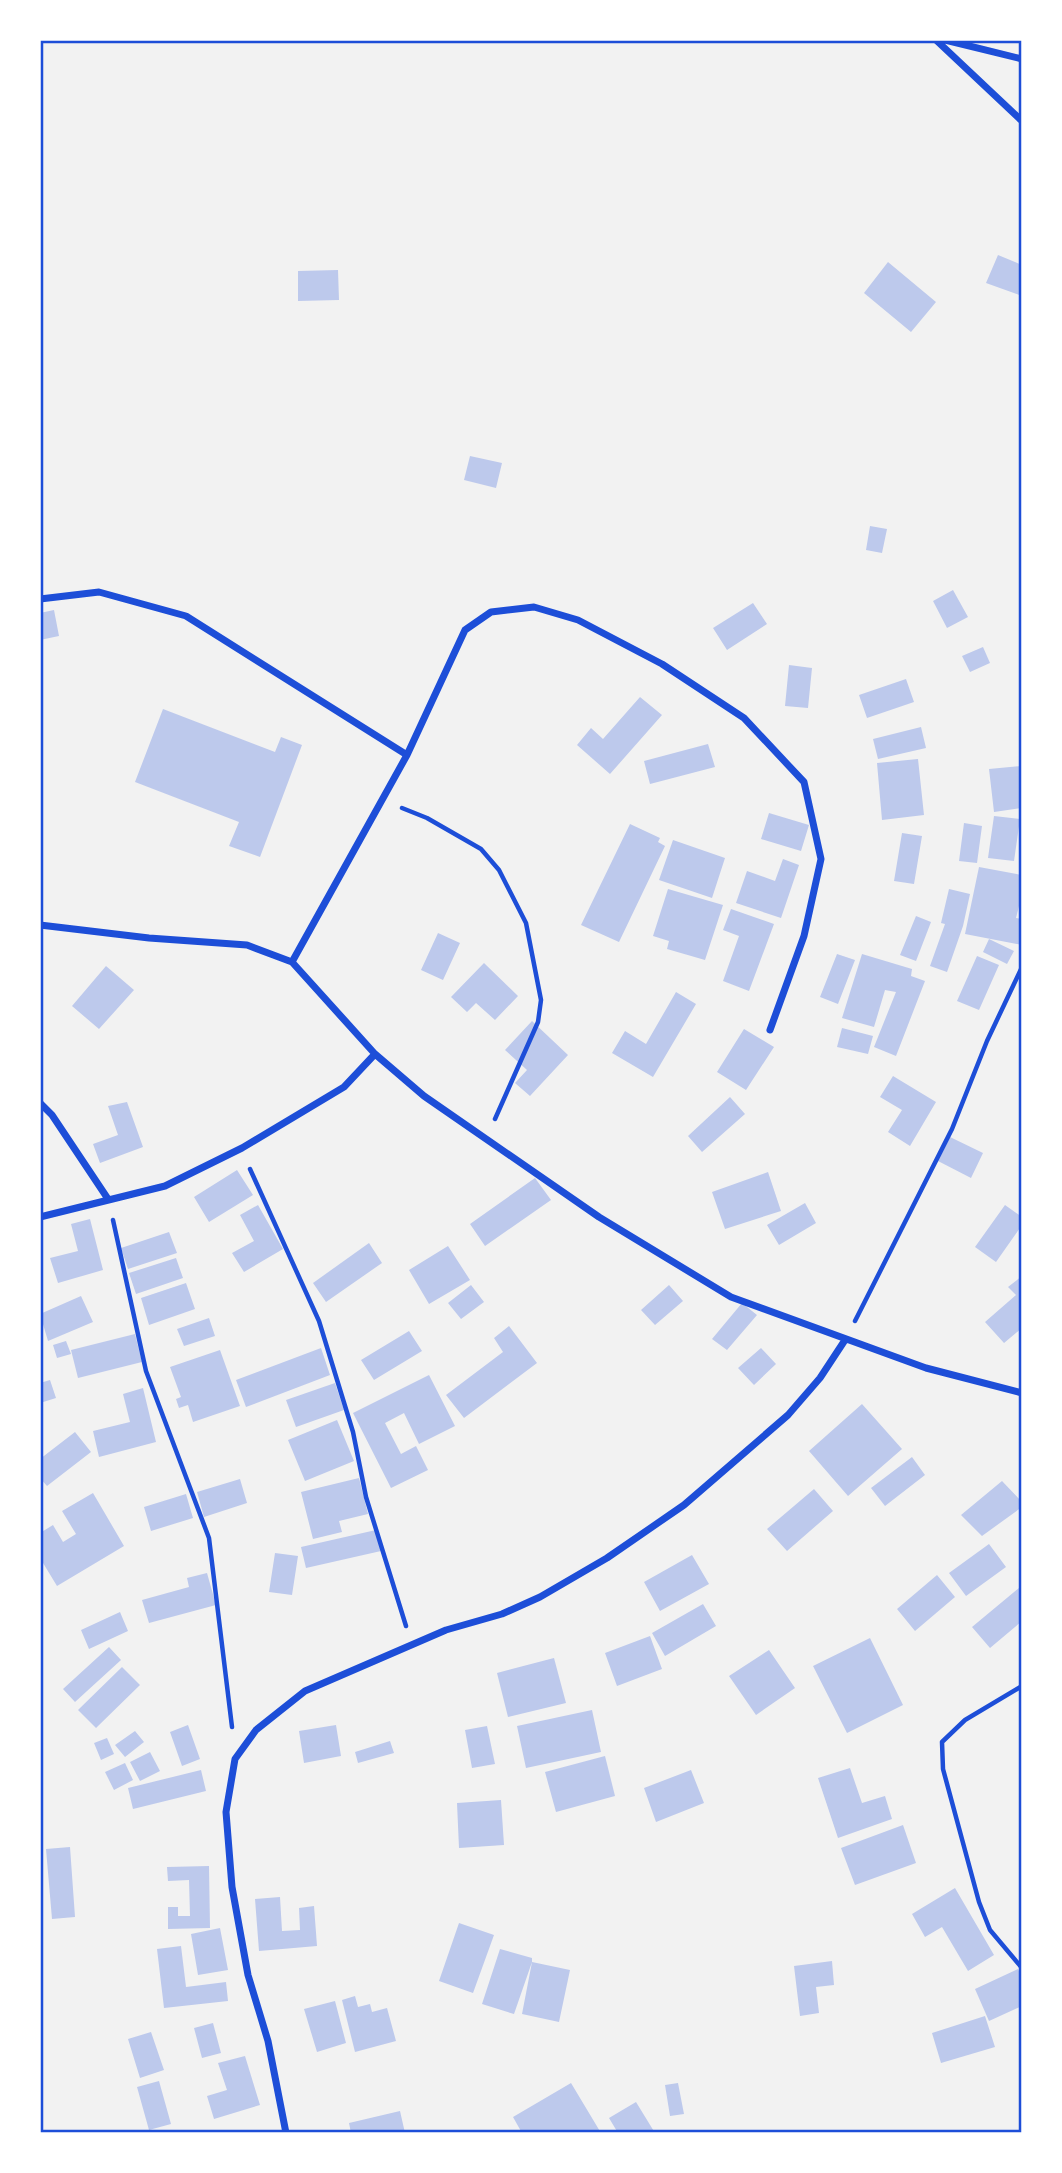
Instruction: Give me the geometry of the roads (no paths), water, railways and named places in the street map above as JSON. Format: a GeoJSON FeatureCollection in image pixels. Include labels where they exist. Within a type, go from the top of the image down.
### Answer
{"type":"FeatureCollection","features":[{"type":"Feature","properties":{"kind":"street"},"geometry":{"type":"LineString","coordinates":[[936,40],[1022,121]]}},
{"type":"Feature","properties":{"kind":"street"},"geometry":{"type":"LineString","coordinates":[[944,40],[1022,59]]}},
{"type":"Feature","properties":{"kind":"street"},"geometry":{"type":"LineString","coordinates":[[40,599],[99,592],[186,616],[407,755]]}},
{"type":"Feature","properties":{"kind":"street"},"geometry":{"type":"LineString","coordinates":[[292,962],[407,755],[465,630],[491,612],[534,607],[578,620],[662,664],[744,718],[804,782],[821,859],[804,936],[770,1030]]}},
{"type":"Feature","properties":{"kind":"street"},"geometry":{"type":"LineString","coordinates":[[40,925],[149,938],[247,945],[292,962],[375,1054],[424,1096],[598,1217],[731,1297],[926,1368],[1022,1393]]}},
{"type":"Feature","properties":{"kind":"street"},"geometry":{"type":"LineString","coordinates":[[40,1217],[165,1186],[242,1148],[344,1087],[375,1054]]}},
{"type":"Feature","properties":{"kind":"street"},"geometry":{"type":"LineString","coordinates":[[40,1103],[52,1115],[108,1199]]}},
{"type":"Feature","properties":{"kind":"street"},"geometry":{"type":"LineString","coordinates":[[286,2133],[268,2041],[248,1975],[232,1887],[226,1812],[235,1759],[256,1730],[305,1691],[412,1644],[540,1597],[607,1558],[684,1505],[788,1415],[820,1378],[845,1340]]}}]}
